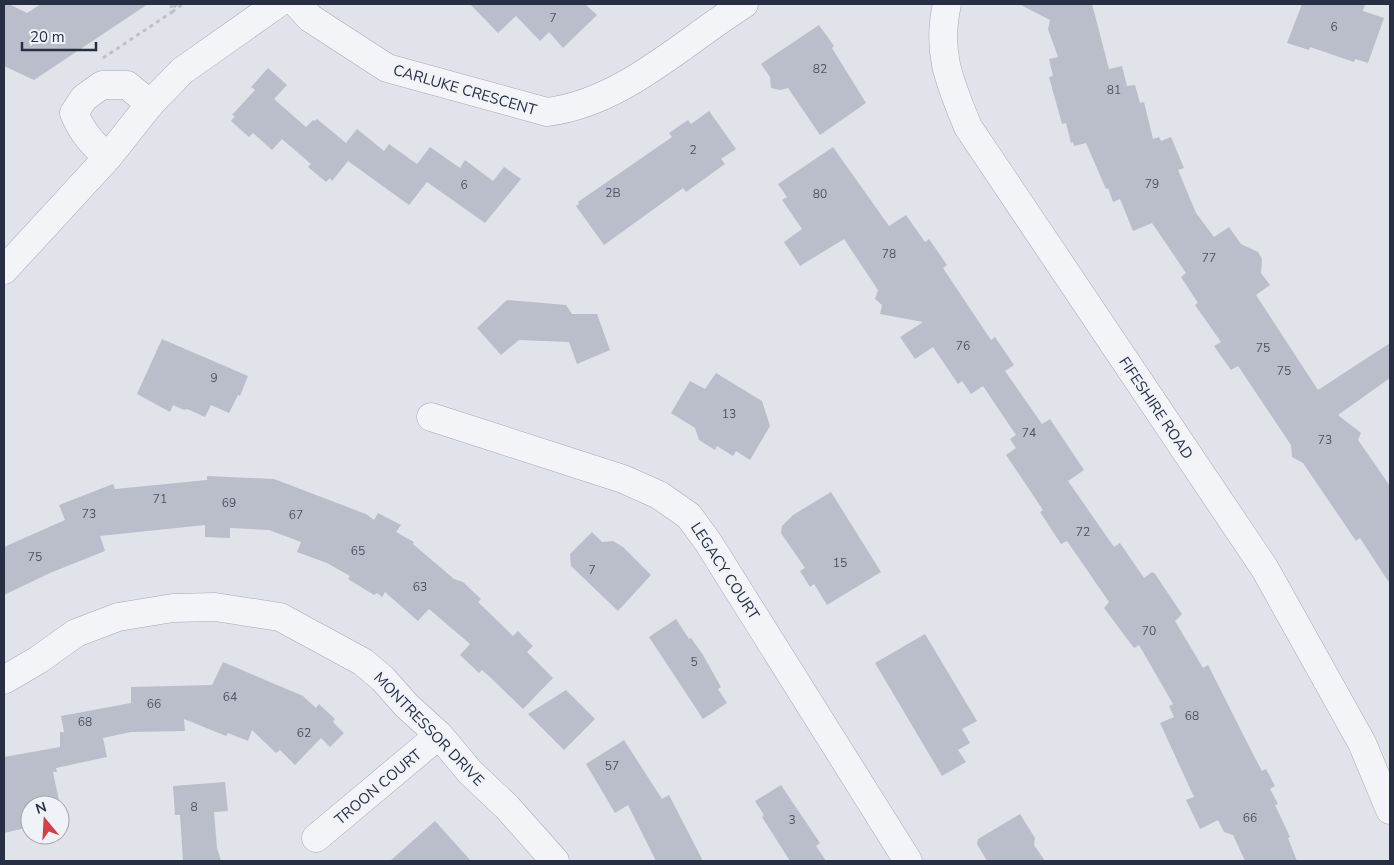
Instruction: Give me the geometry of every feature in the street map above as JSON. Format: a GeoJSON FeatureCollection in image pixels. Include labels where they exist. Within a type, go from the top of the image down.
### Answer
{"type":"FeatureCollection","features":[{"type":"Feature","properties":{"kind":"street"},"geometry":{"type":"LineString","coordinates":[[4,270],[108,157],[150,104],[182,71],[245,12],[277,4]]}},
{"type":"Feature","properties":{"kind":"street","name":"CARLUKE CRESCENT"},"geometry":{"type":"LineString","coordinates":[[296,4],[310,18],[387,68],[547,112],[569,110],[604,95],[663,62],[744,4]]}},
{"type":"Feature","properties":{"kind":"street","name":"FIFESHIRE ROAD"},"geometry":{"type":"LineString","coordinates":[[947,4],[942,27],[943,57],[954,93],[968,127],[1264,569],[1362,743],[1390,810]]}},
{"type":"Feature","properties":{"kind":"street"},"geometry":{"type":"LineString","coordinates":[[108,157],[90,143],[74,113],[84,98],[102,84],[127,85],[150,104]]}},
{"type":"Feature","properties":{"kind":"street","name":"LEGACY COURT"},"geometry":{"type":"LineString","coordinates":[[431,417],[624,478],[659,494],[689,516],[708,542],[908,861]]}},
{"type":"Feature","properties":{"kind":"street","name":"MONTRESSOR DRIVE"},"geometry":{"type":"LineString","coordinates":[[4,680],[38,660],[76,633],[118,617],[173,608],[215,607],[280,617],[363,662],[383,679],[407,706],[439,735],[470,772],[507,807],[555,861]]}},
{"type":"Feature","properties":{"kind":"street","name":"TROON COURT"},"geometry":{"type":"LineString","coordinates":[[316,838],[439,735]]}},
{"type":"Feature","properties":{"kind":"path"},"geometry":{"type":"LineString","coordinates":[[171,4],[172,12]]}},
{"type":"Feature","properties":{"kind":"path"},"geometry":{"type":"LineString","coordinates":[[172,12],[176,4]]}},
{"type":"Feature","properties":{"kind":"path"},"geometry":{"type":"LineString","coordinates":[[102,84],[88,69],[183,4]]}},
{"type":"Feature","properties":{"kind":"building"},"geometry":{"type":"Polygon","coordinates":[[[4,4],[9,4],[27,13],[41,4],[148,4],[34,80],[4,66],[4,4]]]}},
{"type":"Feature","properties":{"kind":"building"},"geometry":{"type":"Polygon","coordinates":[[[470,4],[585,4],[597,15],[563,48],[549,32],[540,41],[516,16],[498,33],[470,4]]]}},
{"type":"Feature","properties":{"kind":"building"},"geometry":{"type":"Polygon","coordinates":[[[1019,4],[1092,4],[1109,69],[1122,66],[1127,86],[1135,85],[1140,103],[1144,102],[1153,139],[1159,137],[1161,141],[1171,137],[1184,168],[1178,170],[1196,213],[1214,237],[1229,227],[1241,244],[1258,252],[1262,259],[1261,273],[1270,285],[1256,295],[1318,390],[1390,343],[1390,378],[1338,415],[1361,433],[1358,440],[1390,486],[1390,584],[1360,538],[1356,541],[1303,463],[1292,457],[1291,445],[1238,366],[1231,370],[1214,346],[1221,342],[1195,305],[1198,303],[1181,277],[1186,273],[1152,223],[1133,231],[1120,199],[1113,202],[1108,188],[1106,189],[1086,143],[1074,146],[1073,142],[1071,143],[1066,123],[1062,124],[1049,77],[1053,76],[1049,59],[1058,57],[1048,29],[1050,20],[1019,4]]]}},
{"type":"Feature","properties":{"kind":"building"},"geometry":{"type":"Polygon","coordinates":[[[1302,4],[1365,4],[1363,11],[1384,18],[1368,63],[1355,59],[1354,62],[1310,47],[1309,50],[1287,43],[1302,4]]]}},
{"type":"Feature","properties":{"kind":"building"},"geometry":{"type":"Polygon","coordinates":[[[819,25],[834,46],[832,48],[866,103],[820,135],[788,88],[780,90],[771,88],[770,77],[761,64],[819,25]]]}},
{"type":"Feature","properties":{"kind":"building"},"geometry":{"type":"Polygon","coordinates":[[[268,68],[287,85],[274,99],[306,127],[313,120],[317,119],[346,143],[357,129],[384,151],[389,144],[417,164],[430,147],[460,168],[465,160],[493,181],[504,167],[521,179],[485,223],[427,182],[409,205],[348,161],[332,181],[330,178],[326,182],[308,167],[311,164],[282,139],[272,150],[253,133],[249,137],[231,121],[235,116],[232,115],[255,90],[251,87],[268,68]]]}},
{"type":"Feature","properties":{"kind":"building"},"geometry":{"type":"Polygon","coordinates":[[[709,111],[736,149],[721,159],[725,164],[686,192],[683,188],[604,245],[576,206],[579,204],[578,202],[672,137],[669,133],[688,120],[691,124],[709,111]]]}},
{"type":"Feature","properties":{"kind":"building"},"geometry":{"type":"Polygon","coordinates":[[[833,147],[889,226],[906,215],[925,242],[929,239],[947,265],[943,268],[991,340],[995,337],[1014,365],[1005,371],[1042,424],[1050,419],[1084,470],[1068,481],[1114,547],[1120,543],[1144,578],[1152,572],[1155,574],[1182,614],[1175,621],[1203,668],[1208,665],[1262,771],[1266,769],[1275,786],[1270,789],[1278,804],[1275,805],[1290,837],[1288,838],[1297,861],[1245,861],[1233,835],[1224,832],[1218,820],[1200,829],[1186,800],[1194,797],[1160,723],[1174,717],[1169,706],[1173,704],[1139,645],[1134,648],[1104,608],[1109,602],[1067,541],[1061,544],[1040,512],[1043,510],[1006,455],[1016,448],[1010,439],[1016,435],[983,386],[971,394],[962,381],[958,384],[933,347],[915,359],[900,337],[923,322],[880,314],[882,305],[875,299],[878,290],[844,239],[800,266],[784,242],[802,229],[782,200],[787,197],[778,184],[833,147]]]}},
{"type":"Feature","properties":{"kind":"building"},"geometry":{"type":"Polygon","coordinates":[[[507,300],[566,305],[572,314],[597,314],[610,350],[577,364],[569,342],[519,340],[501,355],[477,328],[507,300]]]}},
{"type":"Feature","properties":{"kind":"building"},"geometry":{"type":"Polygon","coordinates":[[[162,339],[248,376],[240,396],[238,395],[229,413],[211,405],[205,417],[173,405],[170,412],[137,394],[162,339]]]}},
{"type":"Feature","properties":{"kind":"building"},"geometry":{"type":"Polygon","coordinates":[[[716,373],[762,401],[770,426],[750,460],[736,451],[733,456],[717,446],[715,450],[699,440],[695,428],[671,413],[690,381],[705,389],[716,373]]]}},
{"type":"Feature","properties":{"kind":"building"},"geometry":{"type":"Polygon","coordinates":[[[207,476],[274,479],[366,514],[374,520],[378,513],[401,525],[396,532],[414,542],[413,544],[454,579],[463,582],[481,599],[478,602],[513,636],[518,631],[533,646],[527,652],[553,678],[523,709],[482,670],[479,673],[460,655],[470,644],[429,609],[418,621],[385,592],[382,597],[377,593],[374,595],[348,579],[350,576],[327,563],[297,552],[301,542],[269,530],[230,528],[230,538],[205,537],[205,525],[100,536],[105,551],[50,573],[4,595],[4,547],[65,520],[59,505],[113,484],[115,489],[207,480],[207,476]]]}},
{"type":"Feature","properties":{"kind":"building"},"geometry":{"type":"Polygon","coordinates":[[[831,492],[881,572],[827,605],[814,584],[810,587],[800,571],[805,568],[781,533],[782,526],[793,515],[831,492]]]}},
{"type":"Feature","properties":{"kind":"building"},"geometry":{"type":"Polygon","coordinates":[[[592,532],[602,542],[613,541],[623,547],[651,575],[618,611],[571,566],[570,554],[592,532]]]}},
{"type":"Feature","properties":{"kind":"building"},"geometry":{"type":"Polygon","coordinates":[[[676,619],[689,639],[691,638],[703,655],[721,687],[718,689],[727,703],[703,719],[649,637],[676,619]]]}},
{"type":"Feature","properties":{"kind":"building"},"geometry":{"type":"Polygon","coordinates":[[[925,634],[977,721],[962,729],[970,743],[958,750],[966,762],[942,776],[875,663],[925,634]]]}},
{"type":"Feature","properties":{"kind":"building"},"geometry":{"type":"Polygon","coordinates":[[[223,662],[303,696],[316,708],[319,704],[335,719],[333,722],[344,733],[330,747],[321,738],[295,765],[280,750],[276,753],[252,730],[248,741],[228,733],[226,736],[184,719],[185,731],[131,732],[103,738],[107,757],[56,768],[57,772],[53,772],[58,795],[20,795],[20,829],[4,833],[4,757],[60,747],[60,732],[64,732],[61,716],[131,703],[131,687],[212,685],[223,662]]]}},
{"type":"Feature","properties":{"kind":"building"},"geometry":{"type":"Polygon","coordinates":[[[566,690],[595,719],[564,750],[528,714],[566,690]]]}},
{"type":"Feature","properties":{"kind":"building"},"geometry":{"type":"Polygon","coordinates":[[[624,740],[662,799],[669,795],[703,861],[656,861],[628,805],[615,813],[586,764],[624,740]]]}},
{"type":"Feature","properties":{"kind":"building"},"geometry":{"type":"Polygon","coordinates":[[[225,782],[228,811],[214,812],[217,848],[221,861],[183,861],[180,815],[175,815],[173,786],[225,782]]]}},
{"type":"Feature","properties":{"kind":"building"},"geometry":{"type":"Polygon","coordinates":[[[781,785],[820,843],[816,846],[826,861],[790,861],[762,817],[764,815],[755,801],[781,785]]]}},
{"type":"Feature","properties":{"kind":"building"},"geometry":{"type":"Polygon","coordinates":[[[1020,814],[1035,838],[1034,845],[1045,861],[987,861],[977,844],[978,839],[1020,814]]]}},
{"type":"Feature","properties":{"kind":"building"},"geometry":{"type":"Polygon","coordinates":[[[435,821],[471,861],[390,861],[435,821]]]}}]}
